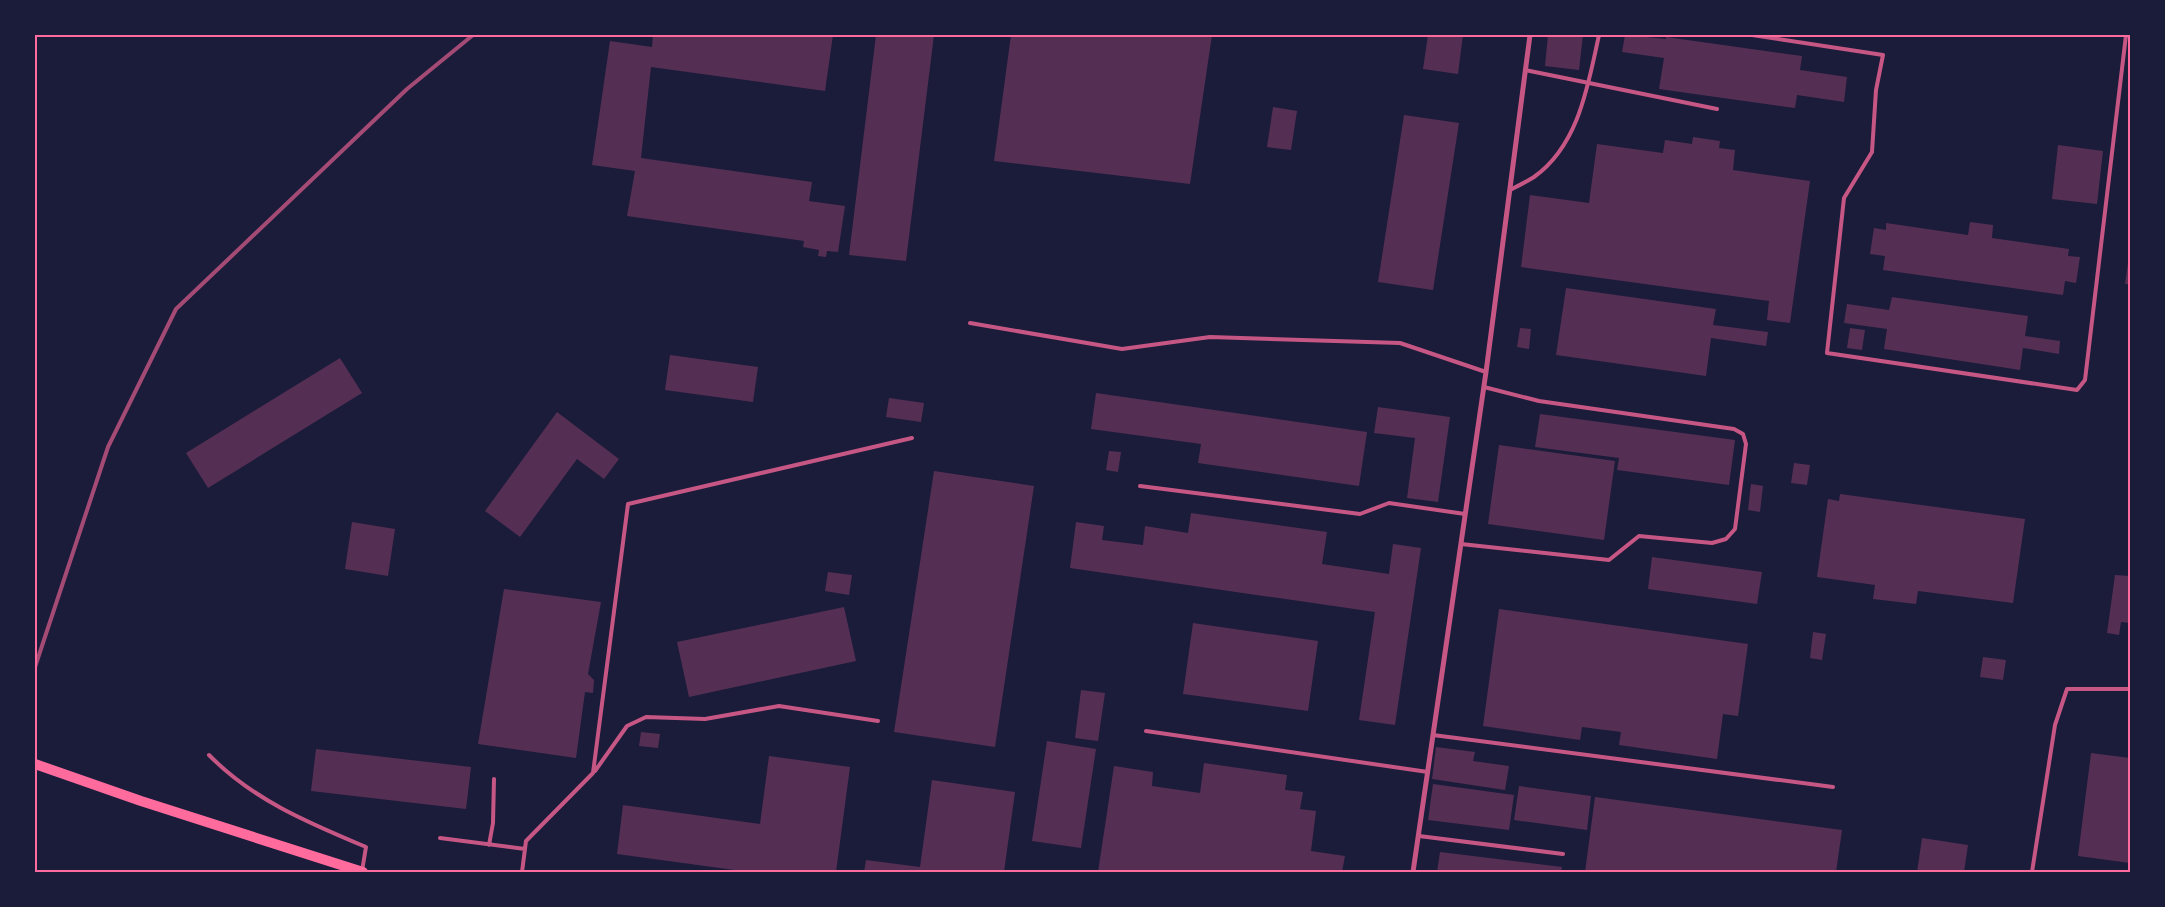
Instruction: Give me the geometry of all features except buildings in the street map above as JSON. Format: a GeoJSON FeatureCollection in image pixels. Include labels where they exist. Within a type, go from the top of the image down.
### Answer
{"type":"FeatureCollection","features":[{"type":"Feature","properties":{"kind":"main road"},"geometry":{"type":"LineString","coordinates":[[35,764],[141,801],[363,872]]}},
{"type":"Feature","properties":{"kind":"street"},"geometry":{"type":"LineString","coordinates":[[1414,872],[1486,372],[1530,35]]}},
{"type":"Feature","properties":{"kind":"lane"},"geometry":{"type":"LineString","coordinates":[[1510,190],[1534,176],[1560,152],[1580,113],[1599,35]]}},
{"type":"Feature","properties":{"kind":"lane"},"geometry":{"type":"LineString","coordinates":[[1752,35],[1884,55],[1876,90],[1872,152],[1844,198],[1827,353],[2077,390],[2085,380],[2126,35]]}},
{"type":"Feature","properties":{"kind":"lane"},"geometry":{"type":"LineString","coordinates":[[1525,70],[1718,109]]}},
{"type":"Feature","properties":{"kind":"lane"},"geometry":{"type":"LineString","coordinates":[[970,323],[1122,349],[1210,336],[1400,343],[1486,372]]}},
{"type":"Feature","properties":{"kind":"lane"},"geometry":{"type":"LineString","coordinates":[[1461,544],[1609,560],[1639,536],[1712,543],[1726,539],[1735,529],[1746,444],[1744,434],[1734,429],[1539,401],[1484,386]]}},
{"type":"Feature","properties":{"kind":"lane"},"geometry":{"type":"LineString","coordinates":[[593,773],[628,504],[912,438]]}},
{"type":"Feature","properties":{"kind":"lane"},"geometry":{"type":"LineString","coordinates":[[1140,486],[1360,514],[1389,504],[1465,514]]}},
{"type":"Feature","properties":{"kind":"lane"},"geometry":{"type":"LineString","coordinates":[[2032,872],[2055,725],[2066,689],[2130,689]]}},
{"type":"Feature","properties":{"kind":"lane"},"geometry":{"type":"LineString","coordinates":[[522,872],[526,841],[593,773],[627,726],[646,717],[705,718],[780,706],[878,721]]}},
{"type":"Feature","properties":{"kind":"lane"},"geometry":{"type":"LineString","coordinates":[[1146,731],[1428,772]]}},
{"type":"Feature","properties":{"kind":"lane"},"geometry":{"type":"LineString","coordinates":[[1433,735],[1832,787]]}},
{"type":"Feature","properties":{"kind":"lane"},"geometry":{"type":"LineString","coordinates":[[209,755],[230,776],[277,805],[304,820],[366,847],[363,872]]}},
{"type":"Feature","properties":{"kind":"lane"},"geometry":{"type":"LineString","coordinates":[[489,845],[494,779]]}},
{"type":"Feature","properties":{"kind":"lane"},"geometry":{"type":"LineString","coordinates":[[1419,836],[1564,854]]}},
{"type":"Feature","properties":{"kind":"lane"},"geometry":{"type":"LineString","coordinates":[[440,838],[525,849]]}},
{"type":"Feature","properties":{"kind":"railway"},"geometry":{"type":"LineString","coordinates":[[35,667],[108,447],[176,309],[407,89],[473,35]]}}]}
